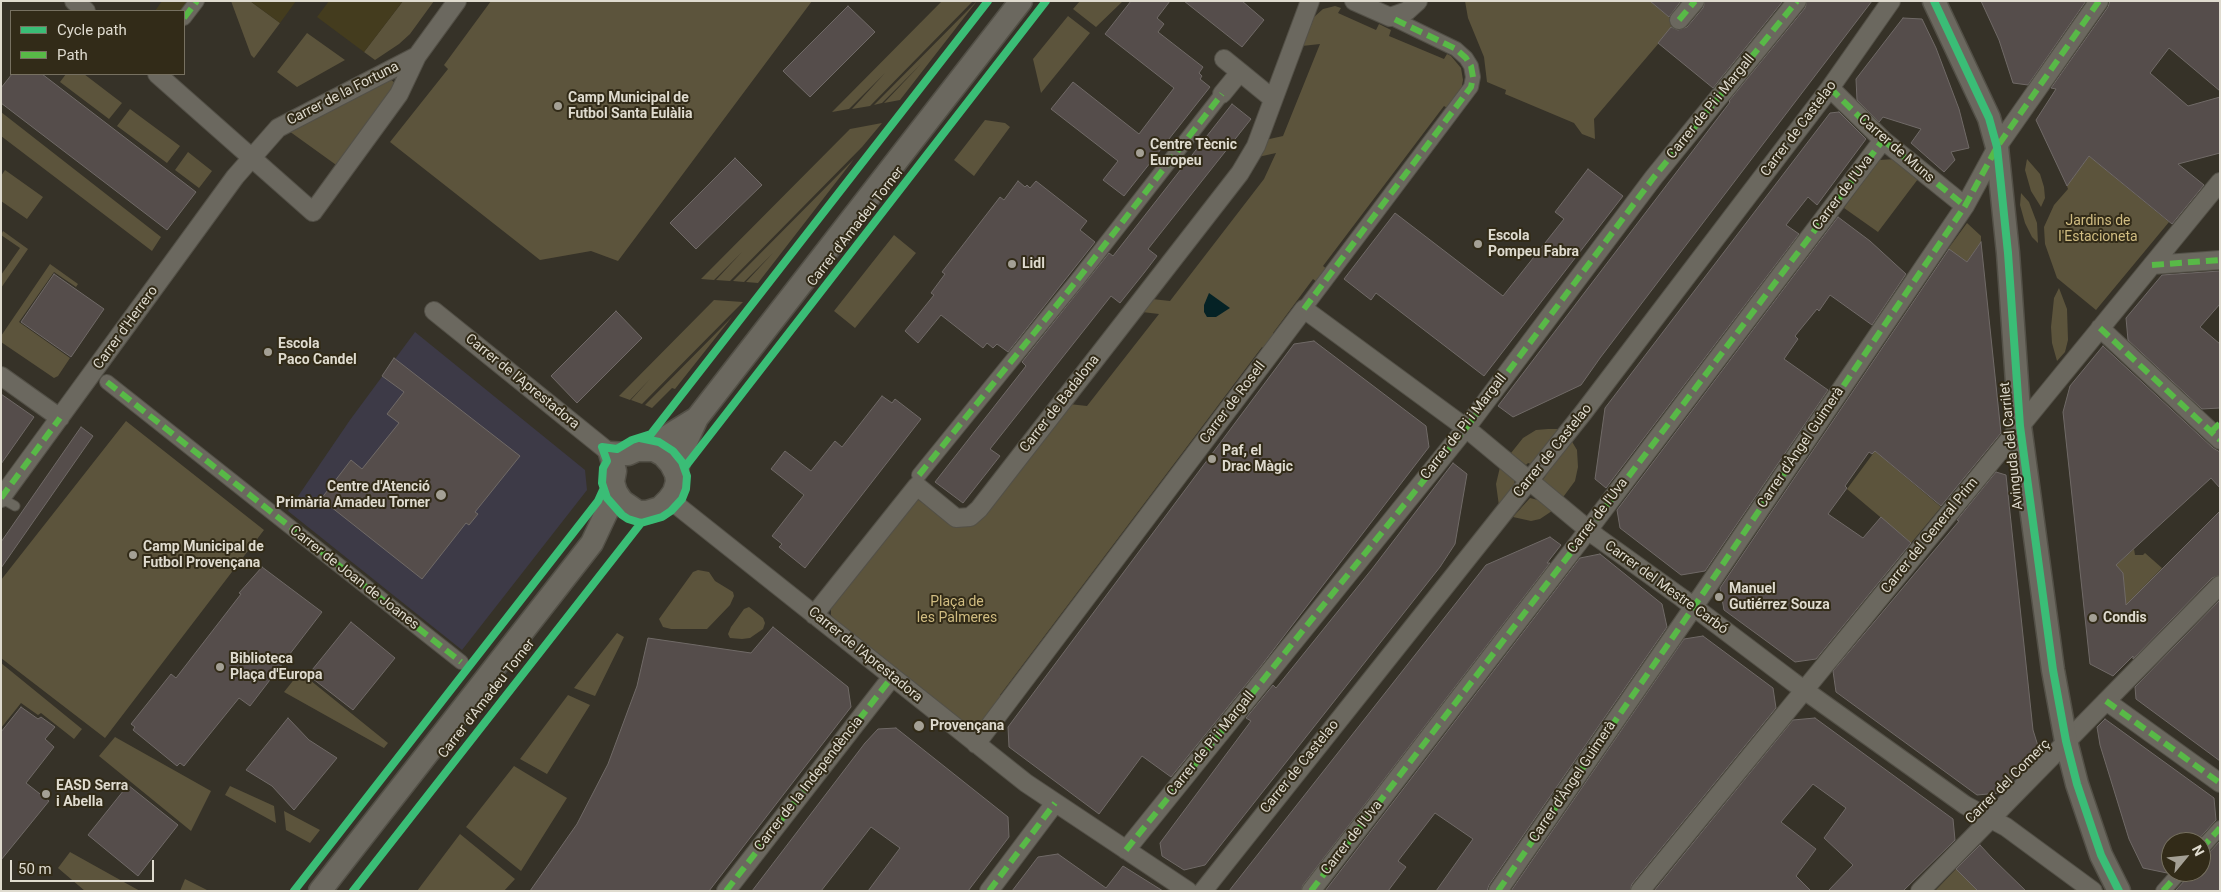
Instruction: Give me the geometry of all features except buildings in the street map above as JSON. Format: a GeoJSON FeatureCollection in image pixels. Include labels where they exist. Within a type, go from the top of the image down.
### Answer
{"type":"FeatureCollection","features":[{"type":"Feature","properties":{"kind":"street"},"geometry":{"type":"LineString","coordinates":[[74,1],[85,10]]}},
{"type":"Feature","properties":{"kind":"street"},"geometry":{"type":"LineString","coordinates":[[185,17],[197,1]]}},
{"type":"Feature","properties":{"kind":"street","name":"Carrer de la Fortuna"},"geometry":{"type":"LineString","coordinates":[[417,56],[278,128],[251,157],[313,212],[399,94],[417,56],[457,1]]}},
{"type":"Feature","properties":{"kind":"street","name":"Carrer d'Amadeu Torner"},"geometry":{"type":"LineString","coordinates":[[676,474],[681,453],[697,418],[1021,1]]}},
{"type":"Feature","properties":{"kind":"street","name":"Carrer de Badalona"},"geometry":{"type":"LineString","coordinates":[[814,615],[917,486],[956,518],[970,517],[979,509],[1240,173],[1256,146],[1310,1]]}},
{"type":"Feature","properties":{"kind":"street"},"geometry":{"type":"LineString","coordinates":[[1354,1],[1390,17],[1407,11],[1418,1]]}},
{"type":"Feature","properties":{"kind":"street"},"geometry":{"type":"LineString","coordinates":[[1679,20],[1695,1]]}},
{"type":"Feature","properties":{"kind":"street","name":"Carrer de Pi i Margall"},"geometry":{"type":"LineString","coordinates":[[1126,850],[1466,428],[1654,177],[1797,1]]}},
{"type":"Feature","properties":{"kind":"street","name":"Carrer de Castelao"},"geometry":{"type":"LineString","coordinates":[[1203,891],[1583,413],[1830,88],[1890,1]]}},
{"type":"Feature","properties":{"kind":"street","name":"Avinguda del Carrilet"},"geometry":{"type":"LineString","coordinates":[[1934,1],[1989,118],[1997,147],[2008,253],[2020,426],[2053,670],[2066,741],[2077,784],[2102,855],[2119,891]]}},
{"type":"Feature","properties":{"kind":"street","name":"Carrer d'Àngel Guimerà"},"geometry":{"type":"LineString","coordinates":[[1498,891],[1965,206],[1997,147],[2099,1]]}},
{"type":"Feature","properties":{"kind":"street","name":"Carrer de Rosell"},"geometry":{"type":"LineString","coordinates":[[976,744],[1471,87],[1473,77],[1471,66],[1466,58],[1456,49],[1390,17]]}},
{"type":"Feature","properties":{"kind":"street"},"geometry":{"type":"LineString","coordinates":[[1224,59],[1273,99]]}},
{"type":"Feature","properties":{"kind":"street"},"geometry":{"type":"LineString","coordinates":[[919,475],[1066,294],[1240,72]]}},
{"type":"Feature","properties":{"kind":"street"},"geometry":{"type":"LineString","coordinates":[[158,75],[251,157]]}},
{"type":"Feature","properties":{"kind":"street","name":"Carrer de Muns"},"geometry":{"type":"LineString","coordinates":[[1830,88],[1883,140],[1965,206]]}},
{"type":"Feature","properties":{"kind":"street","name":"Carrer de l'Uva"},"geometry":{"type":"LineString","coordinates":[[1311,891],[1588,530],[1883,140]]}},
{"type":"Feature","properties":{"kind":"street","name":"Carrer d'Herrero"},"geometry":{"type":"LineString","coordinates":[[5,500],[60,418],[251,157]]}},
{"type":"Feature","properties":{"kind":"street","name":"Carrer del General Prim"},"geometry":{"type":"LineString","coordinates":[[1640,891],[2220,182]]}},
{"type":"Feature","properties":{"kind":"street"},"geometry":{"type":"LineString","coordinates":[[2152,265],[2220,260]]}},
{"type":"Feature","properties":{"kind":"street","name":"Carrer del Mestre Carbó"},"geometry":{"type":"LineString","coordinates":[[1304,308],[1466,428],[1588,530],[1694,606],[1805,690],[1965,804],[2006,827],[2093,891]]}},
{"type":"Feature","properties":{"kind":"street","name":"Carrer de l'Aprestadora"},"geometry":{"type":"LineString","coordinates":[[434,311],[610,454]]}},
{"type":"Feature","properties":{"kind":"street"},"geometry":{"type":"LineString","coordinates":[[2100,328],[2217,432]]}},
{"type":"Feature","properties":{"kind":"street"},"geometry":{"type":"LineString","coordinates":[[1,376],[60,418]]}},
{"type":"Feature","properties":{"kind":"street","name":"Carrer de Joan de Joanes"},"geometry":{"type":"LineString","coordinates":[[107,382],[460,662]]}},
{"type":"Feature","properties":{"kind":"street","name":"Carrer d'Amadeu Torner"},"geometry":{"type":"LineString","coordinates":[[645,450],[697,418]]}},
{"type":"Feature","properties":{"kind":"street"},"geometry":{"type":"LineString","coordinates":[[637,450],[645,450],[654,450],[663,455],[671,464],[676,474],[677,482],[674,492],[660,508],[647,512],[638,512],[622,501],[616,492],[613,482],[615,471],[610,454],[628,454],[637,450]]}},
{"type":"Feature","properties":{"kind":"street","name":"Carrer d'Amadeu Torner"},"geometry":{"type":"LineString","coordinates":[[320,891],[592,543],[616,492]]}},
{"type":"Feature","properties":{"kind":"street","name":"Carrer de l'Aprestadora"},"geometry":{"type":"LineString","coordinates":[[669,499],[1026,783],[1188,891]]}},
{"type":"Feature","properties":{"kind":"street","name":"Carrer d'Amadeu Torner"},"geometry":{"type":"LineString","coordinates":[[592,543],[638,512]]}},
{"type":"Feature","properties":{"kind":"street","name":"Carrer del Comerç"},"geometry":{"type":"LineString","coordinates":[[1920,891],[2220,585]]}},
{"type":"Feature","properties":{"kind":"street","name":"Carrer de la Independència"},"geometry":{"type":"LineString","coordinates":[[726,891],[892,677]]}},
{"type":"Feature","properties":{"kind":"street"},"geometry":{"type":"LineString","coordinates":[[2106,701],[2220,783]]}},
{"type":"Feature","properties":{"kind":"street"},"geometry":{"type":"LineString","coordinates":[[989,891],[1055,803]]}},
{"type":"Feature","properties":{"kind":"street"},"geometry":{"type":"LineString","coordinates":[[2211,838],[2220,828]]}},
{"type":"Feature","properties":{"kind":"shaded area","name":"Centre d'Atenció Primària Amadeu Torner"},"geometry":{"type":"Polygon","coordinates":[[[415,332],[585,470],[587,490],[462,650],[288,511],[350,420],[415,332]]]}},
{"type":"Feature","properties":{"kind":"green space"},"geometry":{"type":"Polygon","coordinates":[[[231,1],[250,1],[280,23],[254,58],[251,55],[231,1]]]}},
{"type":"Feature","properties":{"kind":"green space"},"geometry":{"type":"Polygon","coordinates":[[[403,1],[434,1],[410,34],[375,60],[364,52],[403,1]]]}},
{"type":"Feature","properties":{"kind":"green space","name":"Camp Municipal de Futbol Santa Eulàlia"},"geometry":{"type":"Polygon","coordinates":[[[491,1],[812,1],[618,261],[591,251],[540,260],[390,142],[448,69],[444,65],[491,1]]]}},
{"type":"Feature","properties":{"kind":"green space"},"geometry":{"type":"Polygon","coordinates":[[[942,1],[973,1],[870,106],[852,109],[885,73],[849,109],[832,112],[942,1]]]}},
{"type":"Feature","properties":{"kind":"green space"},"geometry":{"type":"Polygon","coordinates":[[[977,1],[900,100],[884,103],[921,64],[882,103],[874,105],[977,1]]]}},
{"type":"Feature","properties":{"kind":"green space"},"geometry":{"type":"Polygon","coordinates":[[[1080,1],[1123,1],[1096,27],[1073,9],[1080,1]]]}},
{"type":"Feature","properties":{"kind":"green space"},"geometry":{"type":"Polygon","coordinates":[[[1465,1],[1650,1],[1676,23],[1594,119],[1595,139],[1582,134],[1574,123],[1505,94],[1506,90],[1487,82],[1484,57],[1468,18],[1465,1]]]}},
{"type":"Feature","properties":{"kind":"green space","name":"Plaça de les Palmeres"},"geometry":{"type":"Polygon","coordinates":[[[1335,6],[1341,8],[1338,13],[1376,30],[1379,24],[1391,30],[1389,36],[1444,59],[1447,54],[1451,56],[1461,68],[1463,80],[1461,91],[1449,109],[1444,106],[1323,266],[1327,269],[1317,282],[1313,279],[1273,333],[1277,337],[1267,350],[1262,347],[1000,695],[1005,698],[979,728],[968,726],[834,619],[831,615],[831,608],[917,499],[954,524],[1069,404],[1087,406],[1159,314],[1142,312],[1152,299],[1170,301],[1264,179],[1276,153],[1258,157],[1265,140],[1283,136],[1320,44],[1302,46],[1313,18],[1323,9],[1335,6]]]}},
{"type":"Feature","properties":{"kind":"green space"},"geometry":{"type":"Polygon","coordinates":[[[1068,16],[1090,33],[1041,93],[1033,59],[1068,16]]]}},
{"type":"Feature","properties":{"kind":"green space"},"geometry":{"type":"Polygon","coordinates":[[[307,33],[345,60],[297,87],[277,72],[307,33]]]}},
{"type":"Feature","properties":{"kind":"green space"},"geometry":{"type":"Polygon","coordinates":[[[65,75],[85,75],[122,103],[109,119],[60,82],[65,75]]]}},
{"type":"Feature","properties":{"kind":"green space"},"geometry":{"type":"Polygon","coordinates":[[[389,78],[396,84],[339,167],[289,131],[389,78]]]}},
{"type":"Feature","properties":{"kind":"green space"},"geometry":{"type":"Polygon","coordinates":[[[130,109],[180,146],[167,163],[117,126],[130,109]]]}},
{"type":"Feature","properties":{"kind":"green space"},"geometry":{"type":"Polygon","coordinates":[[[1,112],[161,237],[152,251],[1,136],[1,112]]]}},
{"type":"Feature","properties":{"kind":"green space"},"geometry":{"type":"Polygon","coordinates":[[[985,120],[1005,123],[1010,127],[974,176],[954,160],[985,120]]]}},
{"type":"Feature","properties":{"kind":"green space"},"geometry":{"type":"Polygon","coordinates":[[[882,123],[862,147],[730,281],[716,280],[742,252],[714,280],[701,279],[850,129],[882,123]]]}},
{"type":"Feature","properties":{"kind":"green space"},"geometry":{"type":"Polygon","coordinates":[[[188,152],[212,171],[199,188],[175,170],[188,152]]]}},
{"type":"Feature","properties":{"kind":"green space","name":"Jardins de l'Estacioneta"},"geometry":{"type":"Polygon","coordinates":[[[2089,156],[2169,222],[2096,310],[2057,278],[2045,244],[2044,227],[2054,205],[2068,189],[2067,186],[2089,156]]]}},
{"type":"Feature","properties":{"kind":"green space"},"geometry":{"type":"Polygon","coordinates":[[[854,159],[758,283],[746,282],[773,253],[744,282],[733,281],[854,159]]]}},
{"type":"Feature","properties":{"kind":"green space"},"geometry":{"type":"Polygon","coordinates":[[[1896,159],[1918,179],[1878,232],[1844,208],[1879,160],[1896,159]]]}},
{"type":"Feature","properties":{"kind":"green space"},"geometry":{"type":"Polygon","coordinates":[[[2027,159],[2040,174],[2044,187],[2045,198],[2041,207],[2031,191],[2025,170],[2027,159]]]}},
{"type":"Feature","properties":{"kind":"green space"},"geometry":{"type":"Polygon","coordinates":[[[5,170],[43,197],[27,219],[1,201],[1,176],[5,170]]]}},
{"type":"Feature","properties":{"kind":"green space"},"geometry":{"type":"Polygon","coordinates":[[[2021,193],[2029,202],[2037,223],[2038,243],[2032,237],[2025,223],[2020,205],[2021,193]]]}},
{"type":"Feature","properties":{"kind":"green space"},"geometry":{"type":"Polygon","coordinates":[[[1967,223],[1981,236],[1981,242],[1967,262],[1948,249],[1967,223]]]}},
{"type":"Feature","properties":{"kind":"green space"},"geometry":{"type":"Polygon","coordinates":[[[3,231],[28,249],[1,288],[1,275],[20,248],[1,235],[3,231]]]}},
{"type":"Feature","properties":{"kind":"green space"},"geometry":{"type":"Polygon","coordinates":[[[894,235],[916,253],[855,328],[834,311],[894,235]]]}},
{"type":"Feature","properties":{"kind":"green space"},"geometry":{"type":"Polygon","coordinates":[[[50,264],[78,284],[76,287],[54,272],[19,322],[70,358],[58,376],[54,378],[1,342],[1,336],[50,264]]]}},
{"type":"Feature","properties":{"kind":"green space"},"geometry":{"type":"Polygon","coordinates":[[[2059,288],[2067,309],[2068,340],[2065,352],[2057,361],[2052,343],[2051,327],[2054,298],[2059,288]]]}},
{"type":"Feature","properties":{"kind":"green space"},"geometry":{"type":"Polygon","coordinates":[[[714,300],[743,302],[642,404],[631,400],[650,379],[630,400],[619,396],[714,300]]]}},
{"type":"Feature","properties":{"kind":"green space"},"geometry":{"type":"Polygon","coordinates":[[[732,317],[675,389],[672,388],[652,408],[645,405],[732,317]]]}},
{"type":"Feature","properties":{"kind":"green space","name":"Camp Municipal de Futbol Provençana"},"geometry":{"type":"Polygon","coordinates":[[[126,421],[264,530],[105,738],[1,658],[1,580],[126,421]]]}},
{"type":"Feature","properties":{"kind":"green space"},"geometry":{"type":"Polygon","coordinates":[[[1558,429],[1531,464],[1528,463],[1526,465],[1511,453],[1523,438],[1536,430],[1558,429]]]}},
{"type":"Feature","properties":{"kind":"green space"},"geometry":{"type":"Polygon","coordinates":[[[1571,440],[1577,450],[1578,467],[1575,481],[1561,500],[1542,481],[1571,440]]]}},
{"type":"Feature","properties":{"kind":"green space"},"geometry":{"type":"Polygon","coordinates":[[[1875,451],[1941,507],[1911,543],[1847,489],[1875,451]]]}},
{"type":"Feature","properties":{"kind":"green space"},"geometry":{"type":"Polygon","coordinates":[[[1500,467],[1516,480],[1514,482],[1516,484],[1499,506],[1496,484],[1500,467]]]}},
{"type":"Feature","properties":{"kind":"green space"},"geometry":{"type":"Polygon","coordinates":[[[1530,498],[1538,500],[1552,511],[1540,519],[1531,521],[1513,517],[1530,498]]]}},
{"type":"Feature","properties":{"kind":"green space"},"geometry":{"type":"Polygon","coordinates":[[[2134,549],[2135,555],[2143,555],[2145,553],[2162,568],[2121,610],[2113,609],[2125,596],[2123,573],[2116,565],[2134,549]]]}},
{"type":"Feature","properties":{"kind":"green space"},"geometry":{"type":"Polygon","coordinates":[[[698,570],[709,572],[715,581],[733,592],[734,596],[730,605],[707,629],[671,629],[663,627],[659,619],[693,572],[698,570]]]}},
{"type":"Feature","properties":{"kind":"green space"},"geometry":{"type":"Polygon","coordinates":[[[749,607],[763,618],[765,623],[763,629],[750,638],[730,638],[728,634],[731,627],[744,609],[749,607]]]}},
{"type":"Feature","properties":{"kind":"green space"},"geometry":{"type":"Polygon","coordinates":[[[617,633],[624,637],[595,696],[574,688],[617,633]]]}},
{"type":"Feature","properties":{"kind":"green space"},"geometry":{"type":"Polygon","coordinates":[[[1,663],[82,729],[74,739],[41,713],[38,715],[21,703],[1,728],[1,663]]]}},
{"type":"Feature","properties":{"kind":"green space"},"geometry":{"type":"Polygon","coordinates":[[[300,672],[388,743],[384,748],[284,692],[300,672]]]}},
{"type":"Feature","properties":{"kind":"green space"},"geometry":{"type":"Polygon","coordinates":[[[568,695],[590,705],[547,774],[520,759],[568,695]]]}},
{"type":"Feature","properties":{"kind":"green space"},"geometry":{"type":"Polygon","coordinates":[[[115,737],[211,791],[191,831],[99,756],[115,737]]]}},
{"type":"Feature","properties":{"kind":"green space"},"geometry":{"type":"Polygon","coordinates":[[[514,766],[567,798],[521,871],[466,827],[514,766]]]}},
{"type":"Feature","properties":{"kind":"green space"},"geometry":{"type":"Polygon","coordinates":[[[230,786],[274,806],[276,823],[225,795],[230,786]]]}},
{"type":"Feature","properties":{"kind":"green space"},"geometry":{"type":"Polygon","coordinates":[[[284,811],[320,830],[310,843],[286,830],[284,811]]]}},
{"type":"Feature","properties":{"kind":"green space"},"geometry":{"type":"Polygon","coordinates":[[[460,834],[515,879],[504,891],[417,891],[460,834]]]}},
{"type":"Feature","properties":{"kind":"green space"},"geometry":{"type":"Polygon","coordinates":[[[70,852],[140,891],[85,891],[58,868],[70,852]]]}},
{"type":"Feature","properties":{"kind":"green space"},"geometry":{"type":"Polygon","coordinates":[[[1956,869],[1978,891],[1935,891],[1956,869]]]}},
{"type":"Feature","properties":{"kind":"green space"},"geometry":{"type":"Polygon","coordinates":[[[185,879],[209,891],[180,891],[185,879]]]}},
{"type":"Feature","properties":{"kind":"sand"},"geometry":{"type":"Polygon","coordinates":[[[162,1],[188,1],[181,10],[156,10],[162,1]]]}},
{"type":"Feature","properties":{"kind":"sand"},"geometry":{"type":"Polygon","coordinates":[[[250,1],[296,1],[280,23],[250,1]]]}},
{"type":"Feature","properties":{"kind":"sand"},"geometry":{"type":"Polygon","coordinates":[[[329,1],[403,1],[364,52],[317,17],[329,1]]]}},
{"type":"Feature","properties":{"kind":"water"},"geometry":{"type":"Polygon","coordinates":[[[1209,293],[1230,308],[1216,317],[1207,317],[1204,312],[1204,305],[1209,293]]]}},
{"type":"Feature","properties":{"kind":"marked path"},"geometry":{"type":"LineString","coordinates":[[185,17],[197,1]]}},
{"type":"Feature","properties":{"kind":"marked path"},"geometry":{"type":"LineString","coordinates":[[1679,20],[1695,1]]}},
{"type":"Feature","properties":{"kind":"marked path"},"geometry":{"type":"LineString","coordinates":[[1126,850],[1466,428],[1654,177],[1797,1]]}},
{"type":"Feature","properties":{"kind":"marked path"},"geometry":{"type":"LineString","coordinates":[[1498,891],[1704,592],[1965,206],[1997,147],[2099,1]]}},
{"type":"Feature","properties":{"kind":"marked path"},"geometry":{"type":"LineString","coordinates":[[1304,309],[1471,87],[1473,77],[1471,66],[1466,58],[1456,49],[1390,17]]}},
{"type":"Feature","properties":{"kind":"marked path"},"geometry":{"type":"LineString","coordinates":[[1830,88],[1883,140],[1965,206]]}},
{"type":"Feature","properties":{"kind":"marked path"},"geometry":{"type":"LineString","coordinates":[[919,475],[1078,279],[1222,94]]}},
{"type":"Feature","properties":{"kind":"marked path"},"geometry":{"type":"LineString","coordinates":[[1311,891],[1579,542],[1883,140]]}},
{"type":"Feature","properties":{"kind":"marked path"},"geometry":{"type":"LineString","coordinates":[[2152,265],[2220,260]]}},
{"type":"Feature","properties":{"kind":"marked path"},"geometry":{"type":"LineString","coordinates":[[2100,328],[2220,440]]}},
{"type":"Feature","properties":{"kind":"marked path"},"geometry":{"type":"LineString","coordinates":[[107,382],[461,662]]}},
{"type":"Feature","properties":{"kind":"marked path"},"geometry":{"type":"LineString","coordinates":[[1,498],[60,418]]}},
{"type":"Feature","properties":{"kind":"marked path"},"geometry":{"type":"LineString","coordinates":[[2211,432],[2220,423]]}},
{"type":"Feature","properties":{"kind":"marked path"},"geometry":{"type":"LineString","coordinates":[[726,891],[892,677]]}},
{"type":"Feature","properties":{"kind":"marked path"},"geometry":{"type":"LineString","coordinates":[[2106,701],[2220,783]]}},
{"type":"Feature","properties":{"kind":"marked path"},"geometry":{"type":"LineString","coordinates":[[989,891],[1055,803]]}},
{"type":"Feature","properties":{"kind":"marked path"},"geometry":{"type":"LineString","coordinates":[[2211,838],[2220,828]]}},
{"type":"Feature","properties":{"kind":"marked path"},"geometry":{"type":"LineString","coordinates":[[2163,891],[2171,882]]}},
{"type":"Feature","properties":{"kind":"cycle path"},"geometry":{"type":"LineString","coordinates":[[640,438],[659,442],[673,451],[682,462],[687,476],[686,489],[682,499],[671,511],[662,517],[641,523],[622,515],[607,498],[602,483],[603,468],[607,461],[602,447],[617,449],[632,440],[651,434],[988,1]]}},
{"type":"Feature","properties":{"kind":"cycle path"},"geometry":{"type":"LineString","coordinates":[[685,467],[1046,1]]}},
{"type":"Feature","properties":{"kind":"cycle path"},"geometry":{"type":"LineString","coordinates":[[1934,1],[1989,118],[1997,147],[2008,253],[2020,426],[2053,670],[2066,741],[2077,784],[2101,855],[2119,891]]}},
{"type":"Feature","properties":{"kind":"cycle path"},"geometry":{"type":"LineString","coordinates":[[294,891],[598,501],[603,490]]}},
{"type":"Feature","properties":{"kind":"cycle path"},"geometry":{"type":"LineString","coordinates":[[353,891],[641,523]]}},
{"type":"Feature","properties":{"kind":"place","name":"Camp Municipal de Futbol Santa Eulàlia"},"geometry":{"type":"Point","coordinates":[558,106]}},
{"type":"Feature","properties":{"kind":"place","name":"Centre Tècnic Europeu"},"geometry":{"type":"Point","coordinates":[1140,153]}},
{"type":"Feature","properties":{"kind":"place","name":"Escola Pompeu Fabra"},"geometry":{"type":"Point","coordinates":[1478,244]}},
{"type":"Feature","properties":{"kind":"place","name":"Lidl"},"geometry":{"type":"Point","coordinates":[1012,264]}},
{"type":"Feature","properties":{"kind":"place","name":"Escola Paco Candel"},"geometry":{"type":"Point","coordinates":[268,352]}},
{"type":"Feature","properties":{"kind":"place","name":"Paf, el Drac Màgic"},"geometry":{"type":"Point","coordinates":[1212,459]}},
{"type":"Feature","properties":{"kind":"place","name":"Centre d'Atenció Primària Amadeu Torner"},"geometry":{"type":"Point","coordinates":[441,495]}},
{"type":"Feature","properties":{"kind":"place","name":"Camp Municipal de Futbol Provençana"},"geometry":{"type":"Point","coordinates":[133,555]}},
{"type":"Feature","properties":{"kind":"place","name":"Manuel Gutiérrez Souza"},"geometry":{"type":"Point","coordinates":[1719,597]}},
{"type":"Feature","properties":{"kind":"place","name":"Condis"},"geometry":{"type":"Point","coordinates":[2093,618]}},
{"type":"Feature","properties":{"kind":"place","name":"Biblioteca Plaça d'Europa"},"geometry":{"type":"Point","coordinates":[220,667]}},
{"type":"Feature","properties":{"kind":"place","name":"Provençana"},"geometry":{"type":"Point","coordinates":[919,726]}},
{"type":"Feature","properties":{"kind":"place","name":"EASD Serra i Abella"},"geometry":{"type":"Point","coordinates":[46,794]}}]}
